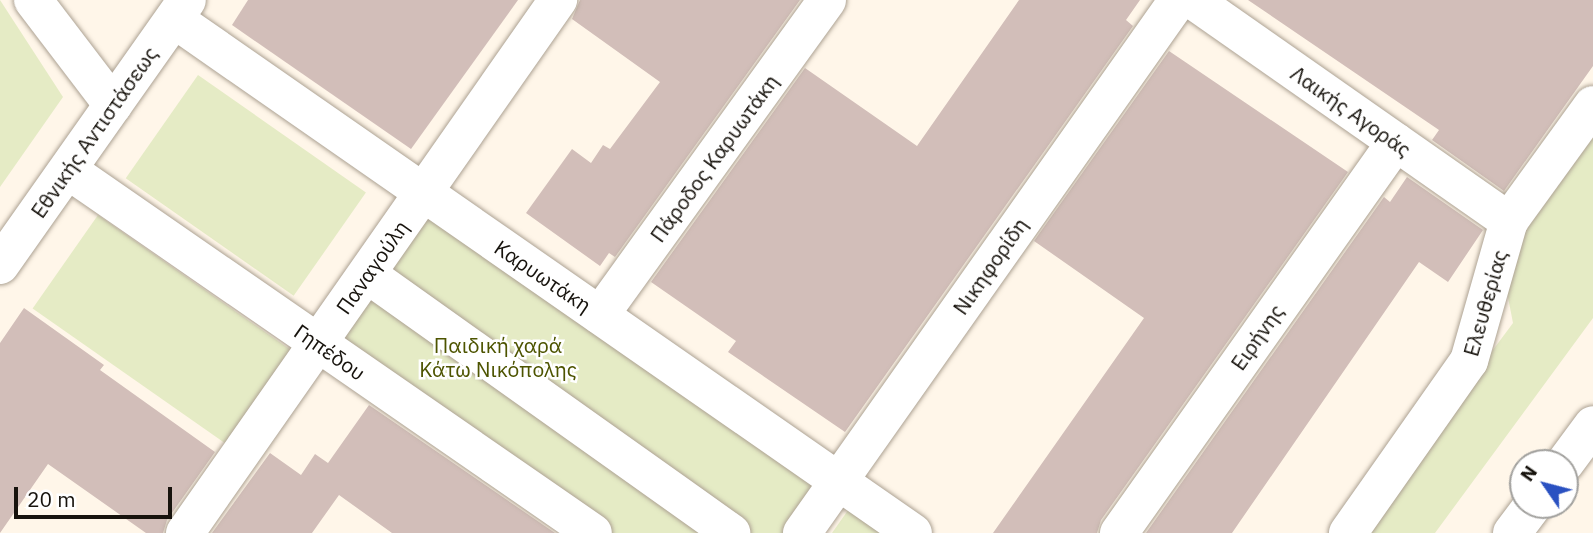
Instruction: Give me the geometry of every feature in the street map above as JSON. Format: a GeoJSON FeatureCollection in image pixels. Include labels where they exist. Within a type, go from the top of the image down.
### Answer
{"type":"FeatureCollection","features":[{"type":"Feature","properties":{"kind":"main road"},"geometry":{"type":"LineString","coordinates":[[33,0],[113,105]]}},
{"type":"Feature","properties":{"kind":"main road","name":"Παναγούλη"},"geometry":{"type":"LineString","coordinates":[[185,533],[558,0]]}},
{"type":"Feature","properties":{"kind":"main road","name":"Πάροδος Καρυωτάκη"},"geometry":{"type":"LineString","coordinates":[[600,315],[827,0]]}},
{"type":"Feature","properties":{"kind":"main road","name":"Νικηφορίδη"},"geometry":{"type":"LineString","coordinates":[[802,533],[1178,0]]}},
{"type":"Feature","properties":{"kind":"main road","name":"Λαικής Αγοράς"},"geometry":{"type":"LineString","coordinates":[[1193,0],[1509,221]]}},
{"type":"Feature","properties":{"kind":"main road","name":"Εθνικής Αντιστάσεως"},"geometry":{"type":"LineString","coordinates":[[2,258],[68,170],[181,9]]}},
{"type":"Feature","properties":{"kind":"main road","name":"Καρυωτάκη"},"geometry":{"type":"LineString","coordinates":[[181,9],[423,195],[913,533]]}},
{"type":"Feature","properties":{"kind":"main road","name":"Ελευθερίας"},"geometry":{"type":"LineString","coordinates":[[1348,533],[1469,362],[1509,221],[1593,105]]}},
{"type":"Feature","properties":{"kind":"main road","name":"Ειρήνης"},"geometry":{"type":"LineString","coordinates":[[1119,533],[1396,142]]}},
{"type":"Feature","properties":{"kind":"main road","name":"Γηπέδου"},"geometry":{"type":"LineString","coordinates":[[68,170],[593,533]]}},
{"type":"Feature","properties":{"kind":"main road"},"geometry":{"type":"LineString","coordinates":[[367,274],[731,533]]}},
{"type":"Feature","properties":{"kind":"main road"},"geometry":{"type":"LineString","coordinates":[[1575,449],[1593,425]]}},
{"type":"Feature","properties":{"kind":"green space"},"geometry":{"type":"Polygon","coordinates":[[[0,0],[63,97],[0,187],[0,0]]]}},
{"type":"Feature","properties":{"kind":"green space"},"geometry":{"type":"Polygon","coordinates":[[[198,75],[366,193],[294,296],[126,178],[198,75]]]}},
{"type":"Feature","properties":{"kind":"green space"},"geometry":{"type":"Polygon","coordinates":[[[1593,118],[1593,318],[1435,533],[1357,533],[1513,323],[1499,251],[1593,118]]]}},
{"type":"Feature","properties":{"kind":"green space","name":"Παιδική χαρά Κάτω Νικόπολης"},"geometry":{"type":"Polygon","coordinates":[[[423,195],[838,481],[802,533],[593,533],[318,343],[423,195]]]}},
{"type":"Feature","properties":{"kind":"green space"},"geometry":{"type":"Polygon","coordinates":[[[98,215],[291,350],[225,443],[33,308],[98,215]]]}},
{"type":"Feature","properties":{"kind":"green space"},"geometry":{"type":"Polygon","coordinates":[[[851,506],[890,533],[832,533],[851,506]]]}},
{"type":"Feature","properties":{"kind":"building"},"geometry":{"type":"Polygon","coordinates":[[[248,0],[518,0],[411,149],[232,25],[248,0]]]}},
{"type":"Feature","properties":{"kind":"building"},"geometry":{"type":"Polygon","coordinates":[[[580,0],[800,0],[615,257],[609,253],[600,266],[526,213],[572,149],[591,163],[603,145],[610,149],[660,82],[572,19],[580,0]]]}},
{"type":"Feature","properties":{"kind":"building"},"geometry":{"type":"Polygon","coordinates":[[[1019,0],[1140,0],[1126,20],[1133,26],[845,432],[728,352],[736,341],[651,282],[805,68],[917,146],[1019,0]]]}},
{"type":"Feature","properties":{"kind":"building"},"geometry":{"type":"Polygon","coordinates":[[[1248,0],[1593,0],[1593,66],[1504,191],[1432,140],[1439,130],[1248,0]]]}},
{"type":"Feature","properties":{"kind":"building"},"geometry":{"type":"Polygon","coordinates":[[[1169,51],[1348,172],[1101,520],[1097,533],[993,533],[1144,318],[1034,241],[1169,51]]]}},
{"type":"Feature","properties":{"kind":"building"},"geometry":{"type":"Polygon","coordinates":[[[1407,177],[1483,230],[1448,282],[1419,262],[1232,533],[1146,533],[1384,197],[1390,202],[1407,177]]]}},
{"type":"Feature","properties":{"kind":"building"},"geometry":{"type":"Polygon","coordinates":[[[24,308],[104,365],[100,370],[215,452],[167,520],[163,533],[146,533],[48,464],[0,533],[0,343],[24,308]]]}},
{"type":"Feature","properties":{"kind":"building"},"geometry":{"type":"Polygon","coordinates":[[[369,405],[555,533],[392,533],[339,495],[312,533],[212,533],[270,453],[301,475],[315,454],[328,463],[369,405]]]}}]}
